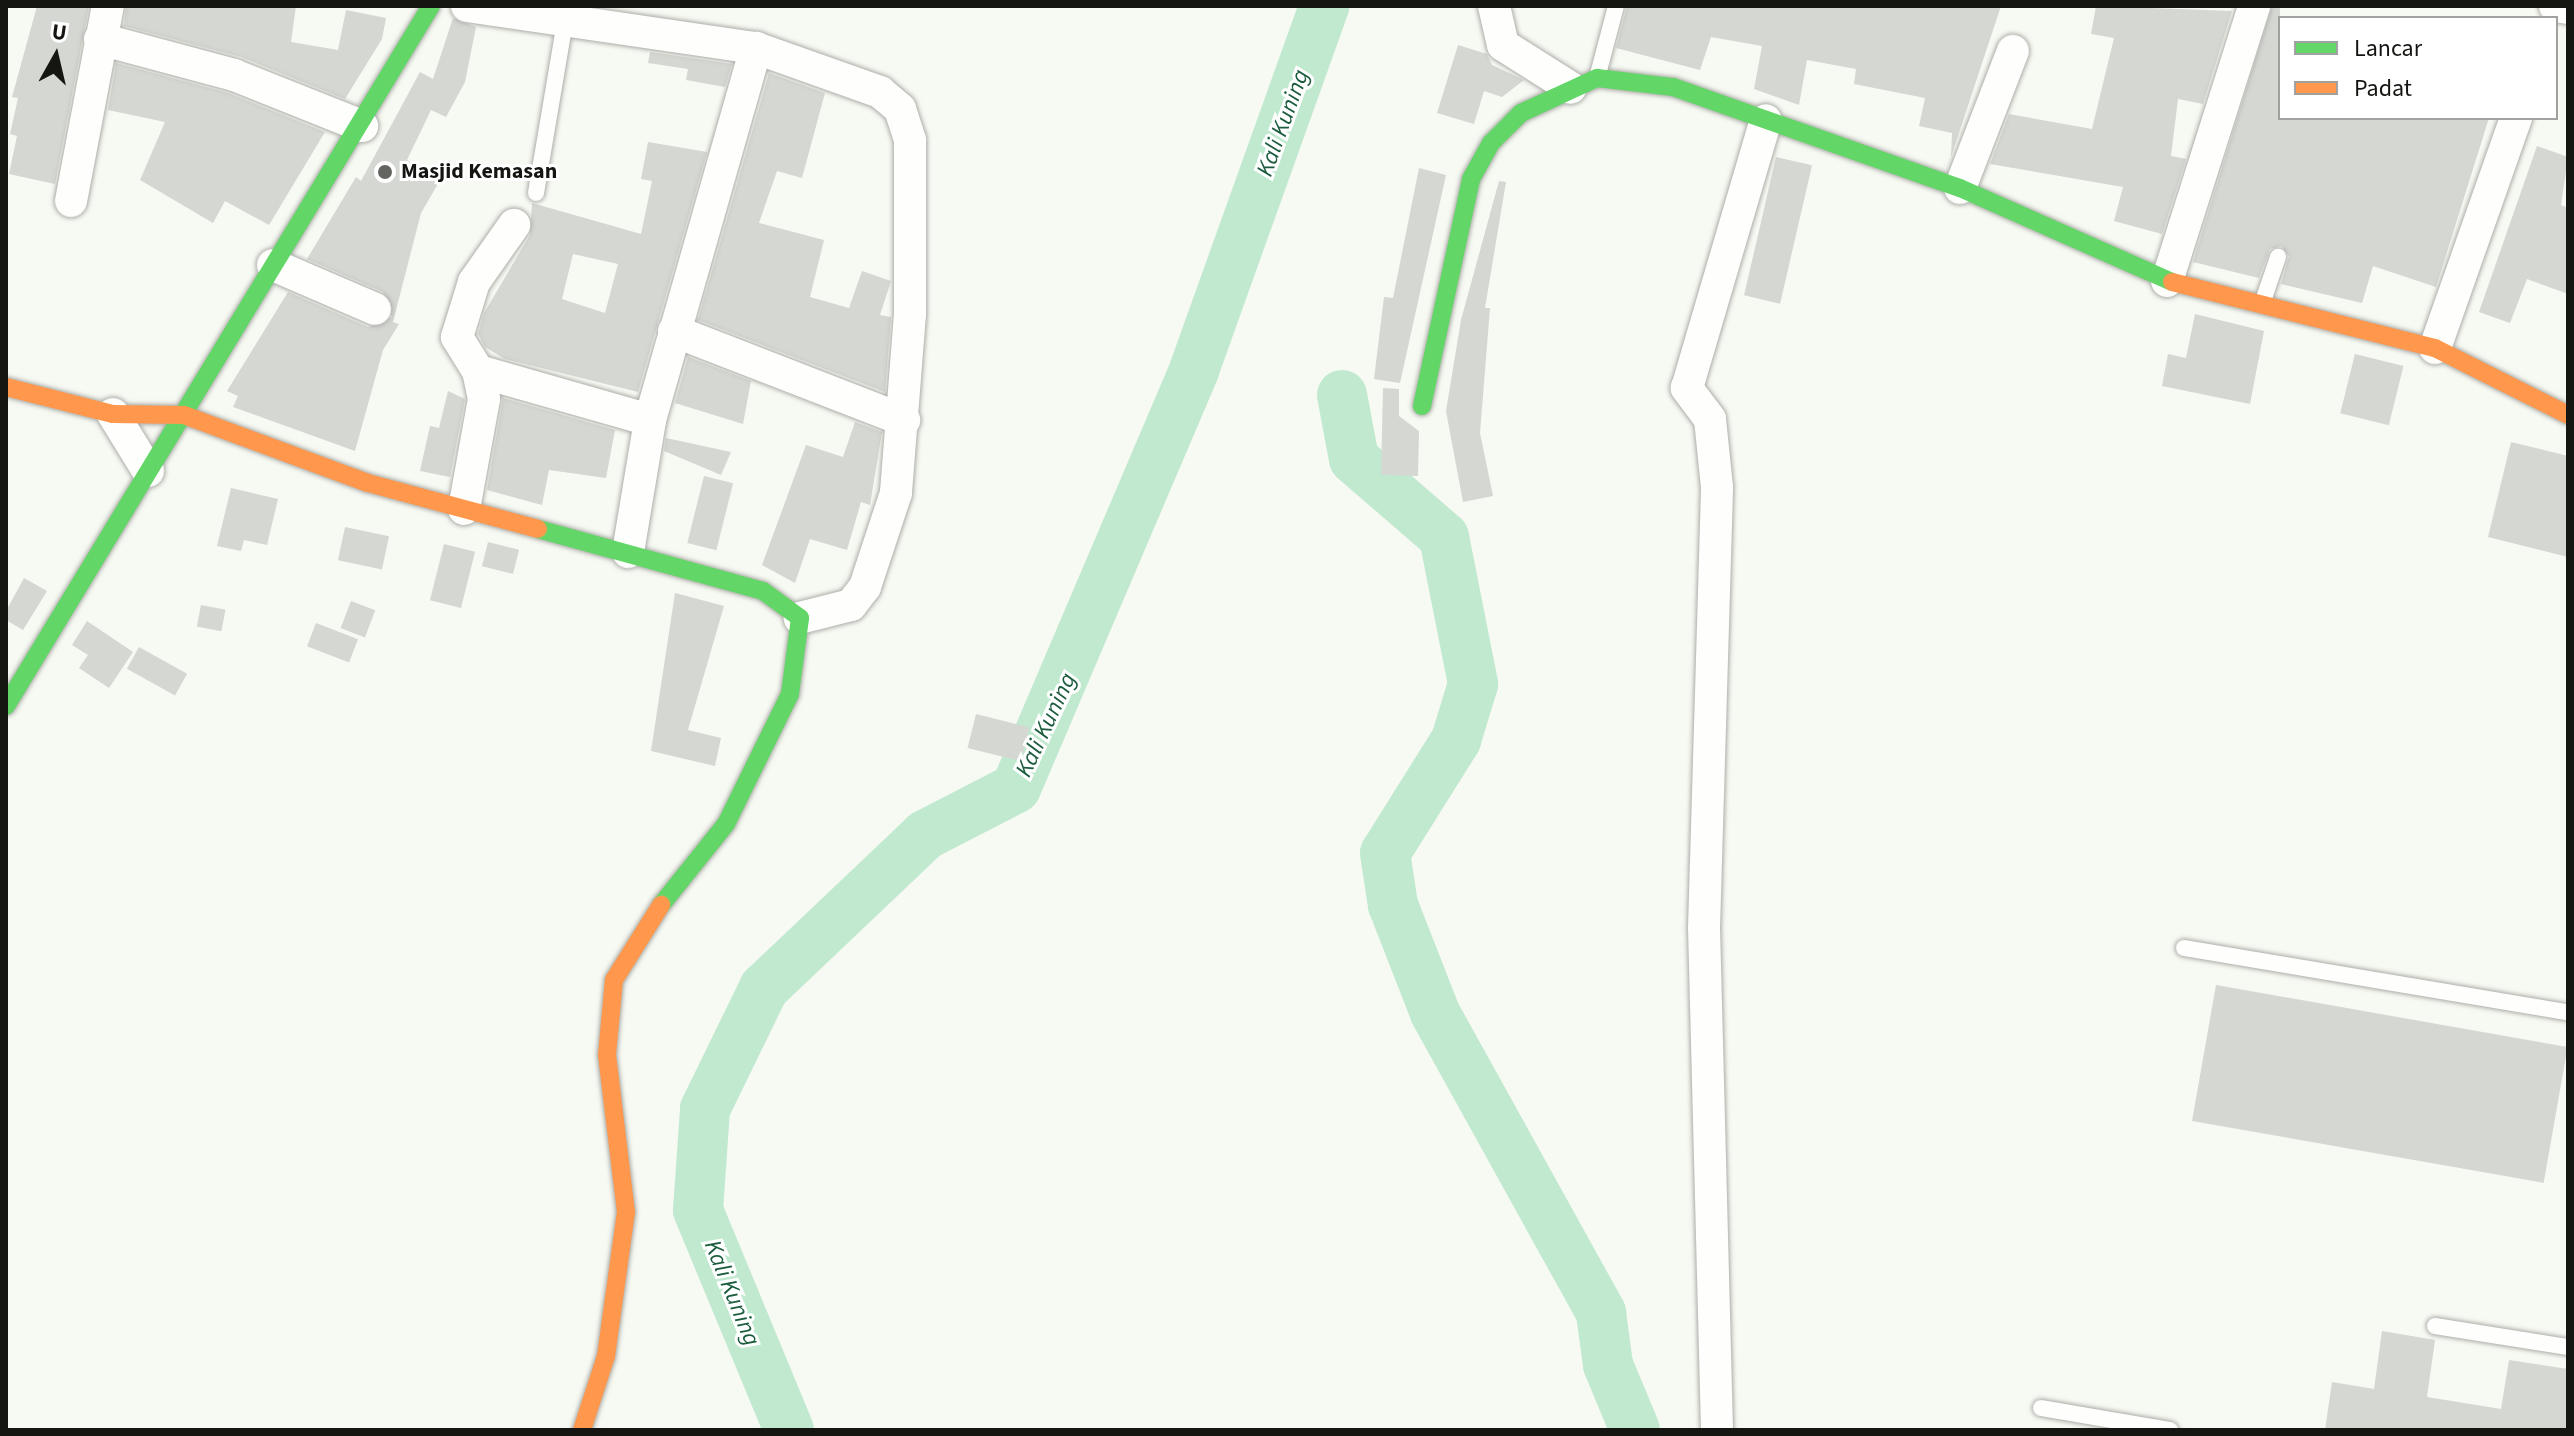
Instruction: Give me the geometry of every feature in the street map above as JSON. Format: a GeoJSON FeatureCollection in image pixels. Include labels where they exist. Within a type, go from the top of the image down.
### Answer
{"type":"FeatureCollection","features":[{"type":"Feature","properties":{"kind":"street"},"geometry":{"type":"LineString","coordinates":[[71,201],[108,6]]}},
{"type":"Feature","properties":{"kind":"street"},"geometry":{"type":"LineString","coordinates":[[6,706],[273,265],[362,126],[431,6]]}},
{"type":"Feature","properties":{"kind":"street"},"geometry":{"type":"LineString","coordinates":[[467,6],[756,48],[880,92],[900,109],[910,140],[904,420],[896,493],[865,587],[851,605],[800,618]]}},
{"type":"Feature","properties":{"kind":"street"},"geometry":{"type":"LineString","coordinates":[[1494,6],[1503,45],[1584,83],[1673,87],[1960,188],[2167,281],[2435,348],[2568,415]]}},
{"type":"Feature","properties":{"kind":"street"},"geometry":{"type":"LineString","coordinates":[[2167,281],[2254,6]]}},
{"type":"Feature","properties":{"kind":"street"},"geometry":{"type":"LineString","coordinates":[[2553,6],[2568,8]]}},
{"type":"Feature","properties":{"kind":"street"},"geometry":{"type":"LineString","coordinates":[[100,39],[234,75],[362,126]]}},
{"type":"Feature","properties":{"kind":"street"},"geometry":{"type":"LineString","coordinates":[[628,552],[650,420],[756,48]]}},
{"type":"Feature","properties":{"kind":"street"},"geometry":{"type":"LineString","coordinates":[[1960,188],[2013,51]]}},
{"type":"Feature","properties":{"kind":"street"},"geometry":{"type":"LineString","coordinates":[[1422,406],[1436,315],[1471,179],[1491,143],[1521,113],[1584,83]]}},
{"type":"Feature","properties":{"kind":"street"},"geometry":{"type":"LineString","coordinates":[[1717,1430],[1704,928],[1717,487],[1710,419],[1687,388],[1766,120]]}},
{"type":"Feature","properties":{"kind":"street"},"geometry":{"type":"LineString","coordinates":[[2435,348],[2515,120]]}},
{"type":"Feature","properties":{"kind":"street"},"geometry":{"type":"LineString","coordinates":[[464,509],[484,399],[478,371],[457,337],[474,282],[514,225]]}},
{"type":"Feature","properties":{"kind":"street"},"geometry":{"type":"LineString","coordinates":[[273,265],[375,309]]}},
{"type":"Feature","properties":{"kind":"street"},"geometry":{"type":"LineString","coordinates":[[674,331],[904,420]]}},
{"type":"Feature","properties":{"kind":"street"},"geometry":{"type":"LineString","coordinates":[[478,371],[650,420]]}},
{"type":"Feature","properties":{"kind":"street"},"geometry":{"type":"LineString","coordinates":[[6,387],[113,414],[184,415],[368,483],[763,591],[800,618]]}},
{"type":"Feature","properties":{"kind":"street"},"geometry":{"type":"LineString","coordinates":[[113,414],[148,471]]}},
{"type":"Feature","properties":{"kind":"street"},"geometry":{"type":"LineString","coordinates":[[582,1430],[606,1356],[624,1241],[607,1055],[614,980],[654,914],[726,824],[790,694],[800,618]]}},
{"type":"Feature","properties":{"kind":"lane"},"geometry":{"type":"LineString","coordinates":[[1584,83],[1616,6]]}},
{"type":"Feature","properties":{"kind":"lane"},"geometry":{"type":"LineString","coordinates":[[536,193],[565,21]]}},
{"type":"Feature","properties":{"kind":"lane"},"geometry":{"type":"LineString","coordinates":[[2262,305],[2278,257]]}},
{"type":"Feature","properties":{"kind":"lane"},"geometry":{"type":"LineString","coordinates":[[2184,948],[2568,1012]]}},
{"type":"Feature","properties":{"kind":"lane"},"geometry":{"type":"LineString","coordinates":[[2435,1326],[2568,1347]]}},
{"type":"Feature","properties":{"kind":"lane"},"geometry":{"type":"LineString","coordinates":[[2041,1408],[2170,1430]]}},
{"type":"Feature","properties":{"kind":"building"},"geometry":{"type":"Polygon","coordinates":[[[37,6],[89,6],[55,184],[9,174],[17,136],[10,134],[18,98],[12,97],[37,6]]]}},
{"type":"Feature","properties":{"kind":"building"},"geometry":{"type":"Polygon","coordinates":[[[126,6],[296,6],[291,42],[338,50],[346,10],[386,18],[382,39],[345,99],[241,57],[124,26],[126,6]]]}},
{"type":"Feature","properties":{"kind":"building"},"geometry":{"type":"Polygon","coordinates":[[[1627,6],[2001,6],[1951,157],[1952,133],[1919,126],[1925,98],[1854,84],[1856,69],[1807,60],[1799,105],[1754,89],[1762,46],[1711,37],[1700,70],[1616,48],[1627,6]]]}},
{"type":"Feature","properties":{"kind":"building"},"geometry":{"type":"Polygon","coordinates":[[[2096,6],[2232,11],[2203,104],[2178,99],[2171,156],[2186,159],[2162,234],[2114,221],[2123,187],[1990,164],[2009,114],[2092,129],[2114,38],[2091,34],[2096,6]]]}},
{"type":"Feature","properties":{"kind":"building"},"geometry":{"type":"Polygon","coordinates":[[[2272,6],[2280,6],[2278,120],[2488,120],[2436,287],[2373,266],[2362,303],[2281,284],[2289,256],[2281,246],[2270,249],[2259,278],[2193,262],[2272,6]]]}},
{"type":"Feature","properties":{"kind":"building"},"geometry":{"type":"Polygon","coordinates":[[[453,18],[476,27],[465,82],[446,117],[431,110],[407,160],[442,177],[421,213],[393,322],[399,324],[383,350],[355,451],[233,407],[238,396],[227,391],[288,292],[368,327],[392,317],[383,292],[307,259],[356,177],[361,181],[420,72],[433,79],[453,18]]]}},
{"type":"Feature","properties":{"kind":"building"},"geometry":{"type":"Polygon","coordinates":[[[1458,45],[1487,54],[1492,65],[1524,80],[1502,97],[1484,91],[1474,124],[1437,113],[1458,45]]]}},
{"type":"Feature","properties":{"kind":"building"},"geometry":{"type":"Polygon","coordinates":[[[650,52],[732,64],[725,87],[686,80],[688,69],[648,63],[650,52]]]}},
{"type":"Feature","properties":{"kind":"building"},"geometry":{"type":"Polygon","coordinates":[[[116,63],[228,93],[325,132],[269,225],[225,201],[213,223],[140,180],[165,122],[108,110],[116,63]]]}},
{"type":"Feature","properties":{"kind":"building"},"geometry":{"type":"Polygon","coordinates":[[[769,73],[825,93],[802,178],[777,171],[759,223],[824,240],[810,297],[849,308],[862,271],[891,281],[880,315],[891,317],[885,392],[698,320],[769,73]]]}},
{"type":"Feature","properties":{"kind":"building"},"geometry":{"type":"Polygon","coordinates":[[[648,142],[707,152],[638,392],[505,359],[485,347],[478,334],[484,313],[530,235],[532,203],[641,234],[652,181],[641,179],[648,142]],[[573,254],[562,299],[605,313],[618,264],[573,254]]]}},
{"type":"Feature","properties":{"kind":"building"},"geometry":{"type":"Polygon","coordinates":[[[2537,146],[2568,157],[2561,205],[2568,208],[2568,294],[2527,279],[2510,323],[2479,312],[2537,146]]]}},
{"type":"Feature","properties":{"kind":"building"},"geometry":{"type":"Polygon","coordinates":[[[1776,157],[1812,165],[1780,304],[1744,295],[1776,157]]]}},
{"type":"Feature","properties":{"kind":"building"},"geometry":{"type":"Polygon","coordinates":[[[1419,168],[1446,175],[1400,383],[1374,379],[1384,297],[1393,298],[1419,168]]]}},
{"type":"Feature","properties":{"kind":"building"},"geometry":{"type":"Polygon","coordinates":[[[1499,181],[1506,182],[1485,308],[1490,308],[1480,433],[1493,496],[1463,502],[1446,411],[1461,320],[1499,181]]]}},
{"type":"Feature","properties":{"kind":"building"},"geometry":{"type":"Polygon","coordinates":[[[2195,314],[2264,331],[2250,404],[2162,386],[2168,354],[2186,358],[2195,314]]]}},
{"type":"Feature","properties":{"kind":"building"},"geometry":{"type":"Polygon","coordinates":[[[2355,354],[2404,366],[2389,425],[2340,413],[2355,354]]]}},
{"type":"Feature","properties":{"kind":"building"},"geometry":{"type":"Polygon","coordinates":[[[688,357],[751,381],[743,424],[675,403],[688,357]]]}},
{"type":"Feature","properties":{"kind":"building"},"geometry":{"type":"Polygon","coordinates":[[[1383,388],[1399,389],[1399,416],[1419,431],[1418,476],[1381,475],[1383,388]]]}},
{"type":"Feature","properties":{"kind":"building"},"geometry":{"type":"Polygon","coordinates":[[[448,391],[465,399],[450,477],[420,471],[430,426],[439,428],[448,391]]]}},
{"type":"Feature","properties":{"kind":"building"},"geometry":{"type":"Polygon","coordinates":[[[503,398],[615,430],[606,478],[549,470],[542,505],[487,490],[503,398]]]}},
{"type":"Feature","properties":{"kind":"building"},"geometry":{"type":"Polygon","coordinates":[[[855,422],[882,432],[870,505],[861,502],[847,550],[810,539],[795,583],[762,565],[806,445],[843,457],[855,422]]]}},
{"type":"Feature","properties":{"kind":"building"},"geometry":{"type":"Polygon","coordinates":[[[666,438],[731,452],[721,475],[664,451],[666,438]]]}},
{"type":"Feature","properties":{"kind":"building"},"geometry":{"type":"Polygon","coordinates":[[[2511,442],[2568,456],[2568,557],[2488,537],[2511,442]]]}},
{"type":"Feature","properties":{"kind":"building"},"geometry":{"type":"Polygon","coordinates":[[[704,476],[733,483],[716,550],[687,543],[704,476]]]}},
{"type":"Feature","properties":{"kind":"building"},"geometry":{"type":"Polygon","coordinates":[[[231,488],[278,499],[267,545],[244,540],[241,551],[217,546],[231,488]]]}},
{"type":"Feature","properties":{"kind":"building"},"geometry":{"type":"Polygon","coordinates":[[[345,527],[389,536],[382,570],[338,560],[345,527]]]}},
{"type":"Feature","properties":{"kind":"building"},"geometry":{"type":"Polygon","coordinates":[[[488,542],[519,550],[513,574],[482,566],[488,542]]]}},
{"type":"Feature","properties":{"kind":"building"},"geometry":{"type":"Polygon","coordinates":[[[444,544],[475,552],[461,608],[430,600],[444,544]]]}},
{"type":"Feature","properties":{"kind":"building"},"geometry":{"type":"Polygon","coordinates":[[[24,578],[47,591],[23,630],[6,620],[6,611],[24,578]]]}},
{"type":"Feature","properties":{"kind":"building"},"geometry":{"type":"Polygon","coordinates":[[[675,593],[724,606],[688,730],[721,738],[715,766],[651,751],[675,593]]]}},
{"type":"Feature","properties":{"kind":"building"},"geometry":{"type":"Polygon","coordinates":[[[351,601],[375,610],[365,637],[341,628],[351,601]]]}},
{"type":"Feature","properties":{"kind":"building"},"geometry":{"type":"Polygon","coordinates":[[[201,605],[226,610],[221,631],[197,627],[201,605]]]}},
{"type":"Feature","properties":{"kind":"building"},"geometry":{"type":"Polygon","coordinates":[[[87,621],[133,652],[109,688],[79,668],[88,655],[72,645],[87,621]]]}},
{"type":"Feature","properties":{"kind":"building"},"geometry":{"type":"Polygon","coordinates":[[[316,623],[358,639],[349,662],[307,646],[316,623]]]}},
{"type":"Feature","properties":{"kind":"building"},"geometry":{"type":"Polygon","coordinates":[[[139,647],[187,674],[175,696],[127,669],[139,647]]]}},
{"type":"Feature","properties":{"kind":"building"},"geometry":{"type":"Polygon","coordinates":[[[976,714],[1029,727],[1021,761],[968,748],[976,714]]]}},
{"type":"Feature","properties":{"kind":"building"},"geometry":{"type":"Polygon","coordinates":[[[2216,985],[2568,1047],[2544,1183],[2192,1121],[2216,985]]]}},
{"type":"Feature","properties":{"kind":"building"},"geometry":{"type":"Polygon","coordinates":[[[2382,1331],[2435,1340],[2427,1397],[2501,1409],[2509,1360],[2568,1369],[2568,1430],[2325,1430],[2332,1382],[2374,1389],[2382,1331]]]}},
{"type":"Feature","properties":{"kind":"waterway","name":"Kali Kuning"},"geometry":{"type":"LineString","coordinates":[[789,1430],[698,1210],[705,1109],[764,988],[925,835],[1016,788],[1194,370],[1324,6]]}},
{"type":"Feature","properties":{"kind":"waterway"},"geometry":{"type":"LineString","coordinates":[[1342,395],[1354,459],[1444,537],[1473,684],[1456,740],[1385,853],[1393,905],[1435,1013],[1601,1313],[1608,1365],[1635,1430]]}},
{"type":"Feature","properties":{"kind":"traffic: fast"},"geometry":{"type":"LineString","coordinates":[[6,706],[431,6]]}},
{"type":"Feature","properties":{"kind":"traffic: fast"},"geometry":{"type":"LineString","coordinates":[[1422,406],[1471,179],[1491,143],[1521,113],[1597,78],[1673,87],[1960,188],[2172,282]]}},
{"type":"Feature","properties":{"kind":"traffic: fast"},"geometry":{"type":"LineString","coordinates":[[538,529],[763,591],[800,618],[790,694],[726,824],[661,905]]}},
{"type":"Feature","properties":{"kind":"traffic: slow"},"geometry":{"type":"LineString","coordinates":[[2172,282],[2435,348],[2568,415]]}},
{"type":"Feature","properties":{"kind":"traffic: slow"},"geometry":{"type":"LineString","coordinates":[[6,387],[113,414],[184,415],[368,483],[538,529]]}},
{"type":"Feature","properties":{"kind":"traffic: slow"},"geometry":{"type":"LineString","coordinates":[[582,1430],[606,1356],[626,1212],[607,1055],[614,980],[661,905]]}},
{"type":"Feature","properties":{"kind":"place","name":"Masjid Kemasan"},"geometry":{"type":"Point","coordinates":[385,172]}}]}
